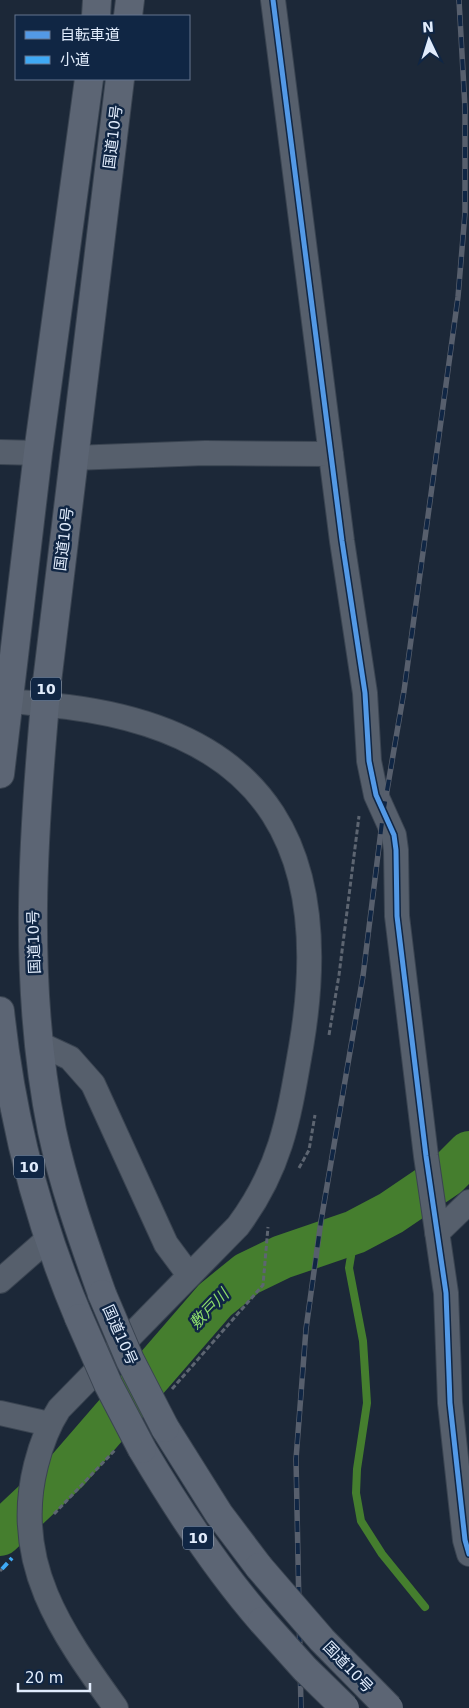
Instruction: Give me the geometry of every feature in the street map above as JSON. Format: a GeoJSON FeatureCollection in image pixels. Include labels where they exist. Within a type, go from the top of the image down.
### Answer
{"type":"FeatureCollection","features":[{"type":"Feature","properties":{"kind":"highway"},"geometry":{"type":"LineString","coordinates":[[96,15],[97,0]]}},
{"type":"Feature","properties":{"kind":"highway"},"geometry":{"type":"LineString","coordinates":[[128,15],[130,0]]}},
{"type":"Feature","properties":{"kind":"highway","name":"10"},"geometry":{"type":"LineString","coordinates":[[0,774],[4,701],[88,80]]}},
{"type":"Feature","properties":{"kind":"highway","name":"国道10号"},"geometry":{"type":"LineString","coordinates":[[120,80],[73,458],[45,704],[34,831],[33,956],[40,1044],[52,1129],[78,1228],[102,1294],[130,1360],[165,1428],[219,1514],[259,1567],[316,1634],[389,1708]]}},
{"type":"Feature","properties":{"kind":"highway","name":"国道10号"},"geometry":{"type":"LineString","coordinates":[[0,1011],[7,1065],[18,1121],[49,1238],[79,1318],[108,1384],[142,1449],[168,1493],[216,1566],[262,1621],[345,1708]]}},
{"type":"Feature","properties":{"kind":"street"},"geometry":{"type":"LineString","coordinates":[[273,0],[331,454],[365,692],[369,761],[376,795],[394,835],[396,850],[397,916],[426,1156],[446,1293],[450,1403],[465,1540],[469,1554]]}},
{"type":"Feature","properties":{"kind":"street"},"geometry":{"type":"LineString","coordinates":[[0,452],[38,453]]}},
{"type":"Feature","properties":{"kind":"street"},"geometry":{"type":"LineString","coordinates":[[73,458],[205,453],[331,454]]}},
{"type":"Feature","properties":{"kind":"street"},"geometry":{"type":"LineString","coordinates":[[4,701],[45,704],[104,712],[145,723],[181,737],[217,757],[236,770],[268,805],[283,830],[294,856],[305,897],[309,966],[303,1036],[286,1132],[256,1202],[238,1226],[73,1393],[49,1424],[32,1480],[30,1523],[36,1570],[42,1590],[76,1652],[116,1708]]}},
{"type":"Feature","properties":{"kind":"street"},"geometry":{"type":"LineString","coordinates":[[40,1044],[70,1058],[93,1084],[166,1244],[189,1275]]}},
{"type":"Feature","properties":{"kind":"street"},"geometry":{"type":"LineString","coordinates":[[435,1224],[469,1202]]}},
{"type":"Feature","properties":{"kind":"street"},"geometry":{"type":"LineString","coordinates":[[0,1281],[49,1238]]}},
{"type":"Feature","properties":{"kind":"street"},"geometry":{"type":"LineString","coordinates":[[0,1413],[49,1424]]}},
{"type":"Feature","properties":{"kind":"path"},"geometry":{"type":"LineString","coordinates":[[263,1285],[268,1229]]}},
{"type":"Feature","properties":{"kind":"waterway","name":"敷戸川"},"geometry":{"type":"LineString","coordinates":[[0,1534],[67,1471],[215,1300],[247,1274],[282,1257],[355,1232],[391,1213],[447,1175],[469,1153]]}},
{"type":"Feature","properties":{"kind":"waterway"},"geometry":{"type":"LineString","coordinates":[[355,1232],[349,1268],[363,1341],[367,1403],[357,1469],[356,1493],[361,1521],[382,1554],[425,1607]]}},
{"type":"Feature","properties":{"kind":"railway"},"geometry":{"type":"LineString","coordinates":[[301,1708],[296,1459],[306,1329],[321,1221],[363,976],[383,814],[404,691],[458,297],[465,213],[465,108],[459,0]]}},
{"type":"Feature","properties":{"kind":"marked path"},"geometry":{"type":"LineString","coordinates":[[2,1569],[12,1558]]}},
{"type":"Feature","properties":{"kind":"cycle path"},"geometry":{"type":"LineString","coordinates":[[273,0],[342,541],[365,693],[369,761],[376,795],[394,835],[396,850],[397,916],[426,1156],[446,1293],[450,1403],[465,1540],[469,1554]]}}]}
